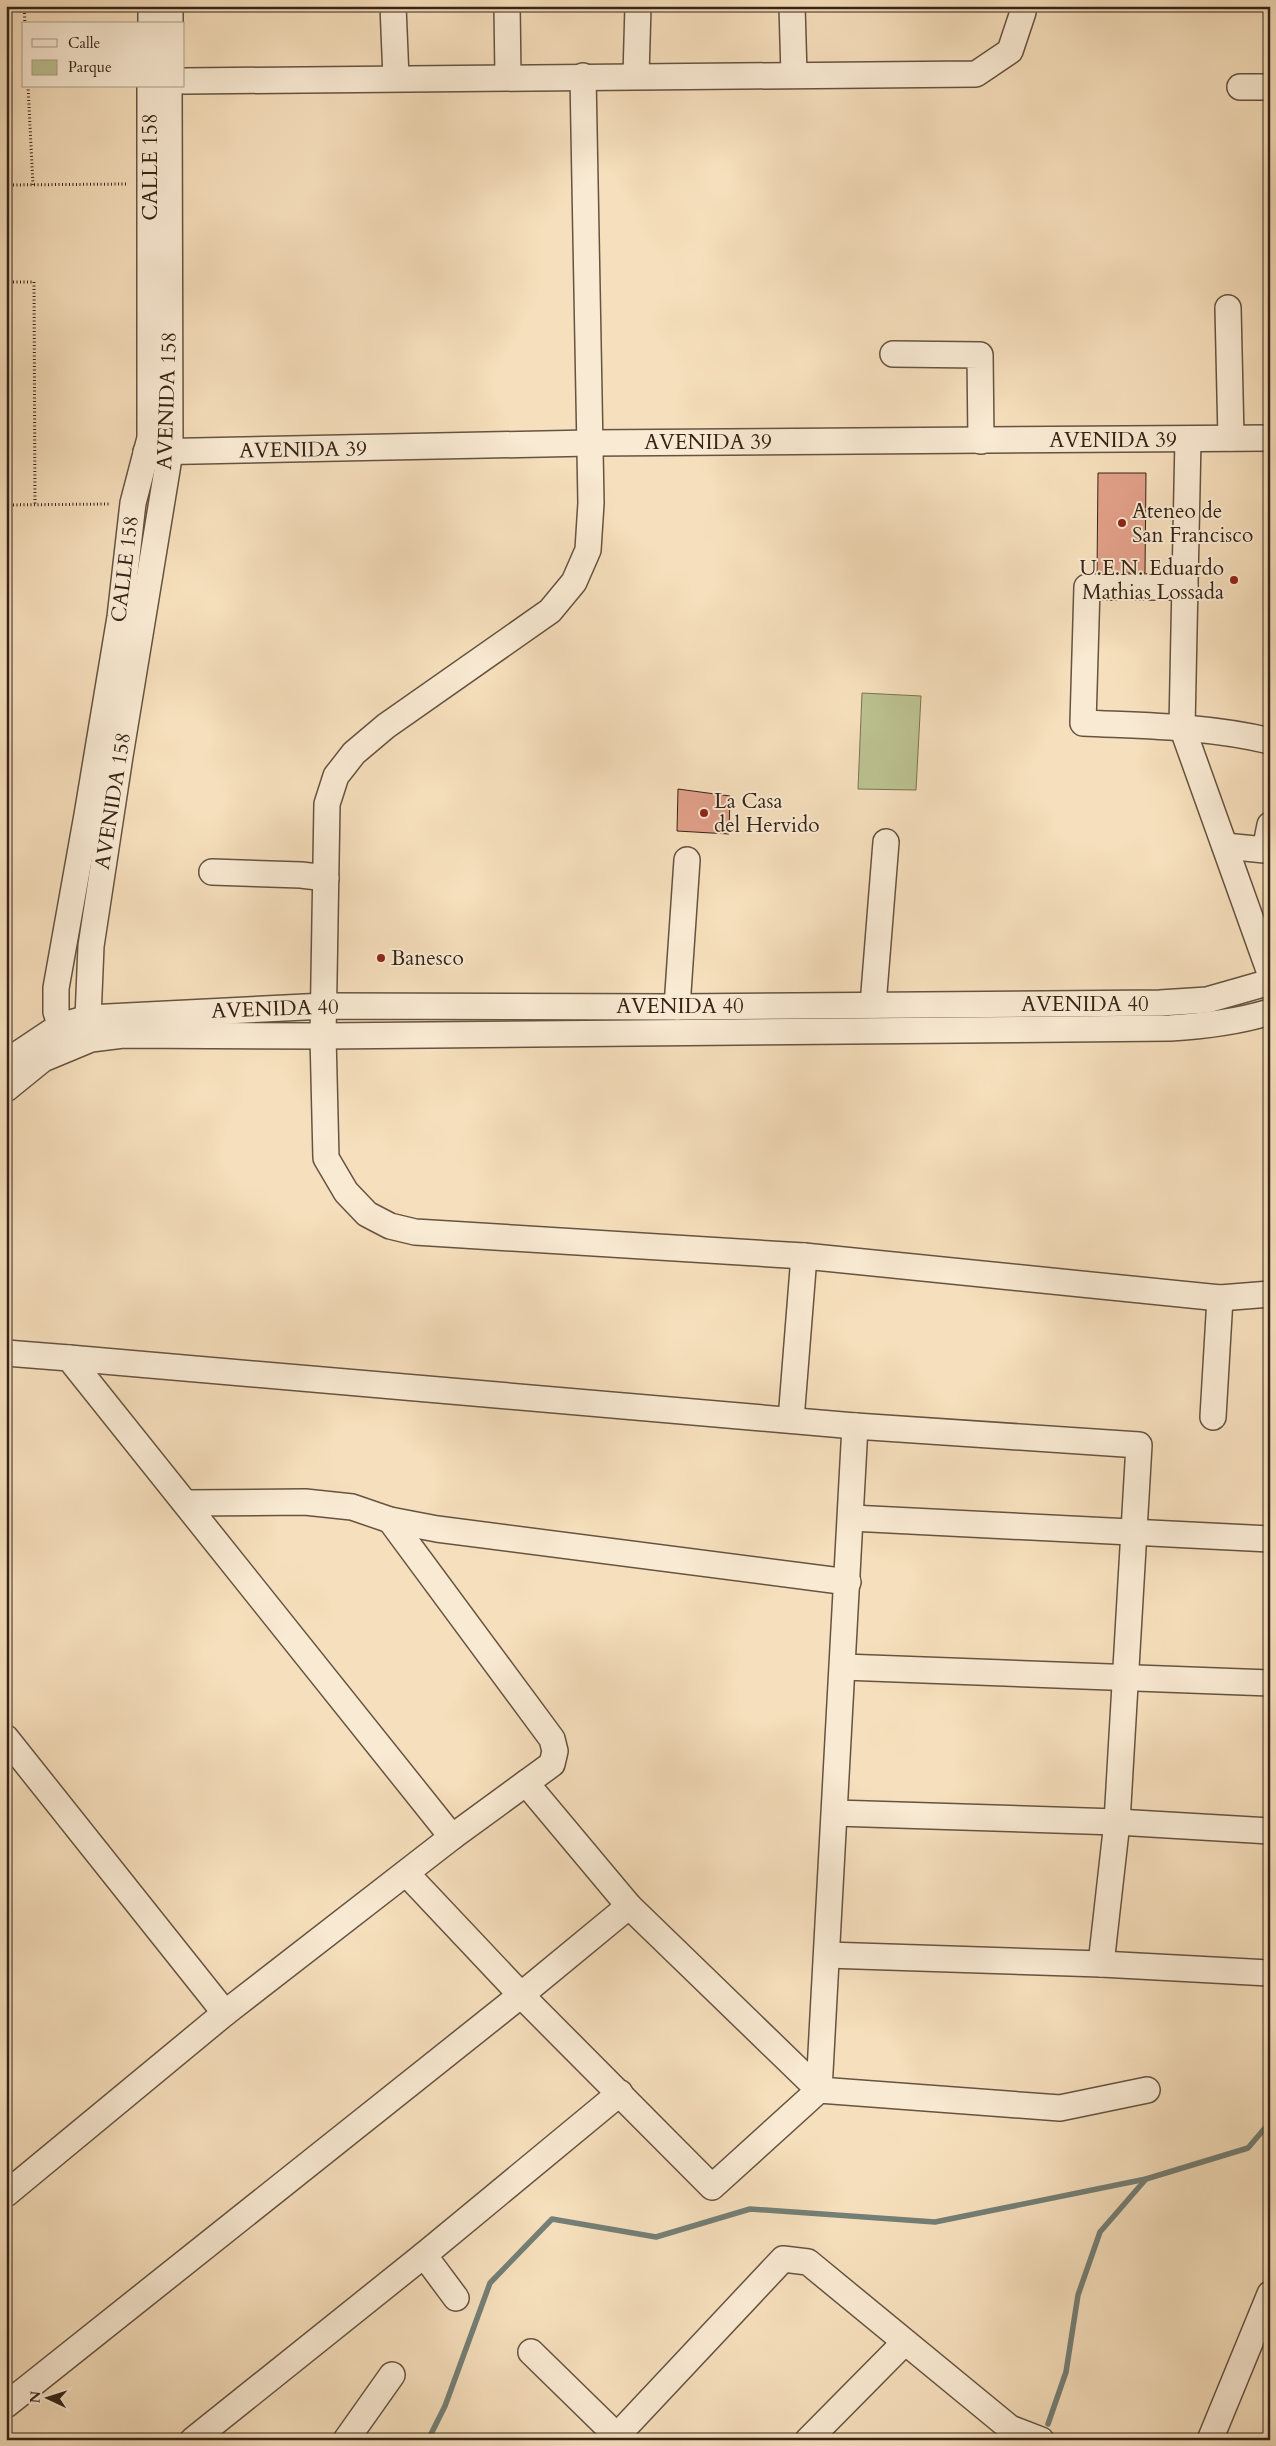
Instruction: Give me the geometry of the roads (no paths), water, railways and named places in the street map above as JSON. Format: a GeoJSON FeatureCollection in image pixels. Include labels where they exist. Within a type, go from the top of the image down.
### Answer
{"type":"FeatureCollection","features":[{"type":"Feature","properties":{"kind":"street"},"geometry":{"type":"LineString","coordinates":[[151,6],[151,22]]}},
{"type":"Feature","properties":{"kind":"street"},"geometry":{"type":"LineString","coordinates":[[170,6],[170,22]]}},
{"type":"Feature","properties":{"kind":"street"},"geometry":{"type":"LineString","coordinates":[[393,6],[396,78]]}},
{"type":"Feature","properties":{"kind":"street"},"geometry":{"type":"LineString","coordinates":[[507,6],[508,77]]}},
{"type":"Feature","properties":{"kind":"street"},"geometry":{"type":"LineString","coordinates":[[636,76],[638,6]]}},
{"type":"Feature","properties":{"kind":"street"},"geometry":{"type":"LineString","coordinates":[[792,6],[794,75]]}},
{"type":"Feature","properties":{"kind":"street"},"geometry":{"type":"LineString","coordinates":[[185,81],[976,74],[1010,51],[1022,6]]}},
{"type":"Feature","properties":{"kind":"street"},"geometry":{"type":"LineString","coordinates":[[584,76],[590,443],[588,550],[574,582],[550,610],[386,726],[354,753],[336,776],[327,804],[323,1036],[326,1158],[346,1192],[367,1214],[390,1226],[415,1232],[804,1256],[1220,1298],[1270,1294]]}},
{"type":"Feature","properties":{"kind":"street"},"geometry":{"type":"LineString","coordinates":[[1240,87],[1270,87]]}},
{"type":"Feature","properties":{"kind":"street","name":"CALLE 158"},"geometry":{"type":"LineString","coordinates":[[64,1037],[56,1012],[56,988],[79,857],[108,755],[131,617],[132,503],[158,452],[150,438],[160,296],[160,233],[150,184],[150,88]]}},
{"type":"Feature","properties":{"kind":"street"},"geometry":{"type":"LineString","coordinates":[[160,233],[169,88]]}},
{"type":"Feature","properties":{"kind":"street"},"geometry":{"type":"LineString","coordinates":[[1228,308],[1231,438]]}},
{"type":"Feature","properties":{"kind":"street"},"geometry":{"type":"LineString","coordinates":[[893,354],[980,355],[981,441]]}},
{"type":"Feature","properties":{"kind":"street","name":"AVENIDA 39"},"geometry":{"type":"LineString","coordinates":[[158,452],[590,443],[1270,438]]}},
{"type":"Feature","properties":{"kind":"street"},"geometry":{"type":"LineString","coordinates":[[1188,439],[1182,727],[1270,973]]}},
{"type":"Feature","properties":{"kind":"street","name":"AVENIDA 158"},"geometry":{"type":"LineString","coordinates":[[131,617],[158,452]]}},
{"type":"Feature","properties":{"kind":"street"},"geometry":{"type":"LineString","coordinates":[[1185,587],[1087,587],[1083,723],[1182,727],[1244,735],[1270,741]]}},
{"type":"Feature","properties":{"kind":"street","name":"AVENIDA 158"},"geometry":{"type":"LineString","coordinates":[[90,1029],[91,946],[104,858],[108,755]]}},
{"type":"Feature","properties":{"kind":"street"},"geometry":{"type":"LineString","coordinates":[[1225,846],[1265,850],[1270,824]]}},
{"type":"Feature","properties":{"kind":"street"},"geometry":{"type":"LineString","coordinates":[[873,1005],[886,842]]}},
{"type":"Feature","properties":{"kind":"street"},"geometry":{"type":"LineString","coordinates":[[79,857],[104,858]]}},
{"type":"Feature","properties":{"kind":"street"},"geometry":{"type":"LineString","coordinates":[[677,1007],[687,860]]}},
{"type":"Feature","properties":{"kind":"street"},"geometry":{"type":"LineString","coordinates":[[212,872],[301,875],[326,878]]}},
{"type":"Feature","properties":{"kind":"street"},"geometry":{"type":"LineString","coordinates":[[90,975],[103,1000],[111,1007],[132,1016]]}},
{"type":"Feature","properties":{"kind":"street","name":"AVENIDA 40"},"geometry":{"type":"LineString","coordinates":[[90,1029],[132,1016],[325,1006],[677,1007],[1160,1003],[1207,1000],[1270,982]]}},
{"type":"Feature","properties":{"kind":"street"},"geometry":{"type":"LineString","coordinates":[[15,1056],[32,1039],[56,988]]}},
{"type":"Feature","properties":{"kind":"street","name":"AVENIDA 40"},"geometry":{"type":"LineString","coordinates":[[90,1029],[123,1035],[323,1036],[1170,1028],[1210,1025],[1245,1019],[1270,1012]]}},
{"type":"Feature","properties":{"kind":"street"},"geometry":{"type":"LineString","coordinates":[[15,1056],[90,1029]]}},
{"type":"Feature","properties":{"kind":"street"},"geometry":{"type":"LineString","coordinates":[[6,1089],[43,1059],[64,1037]]}},
{"type":"Feature","properties":{"kind":"street"},"geometry":{"type":"LineString","coordinates":[[791,1420],[804,1256]]}},
{"type":"Feature","properties":{"kind":"street"},"geometry":{"type":"LineString","coordinates":[[1213,1416],[1220,1298]]}},
{"type":"Feature","properties":{"kind":"street"},"geometry":{"type":"LineString","coordinates":[[6,1354],[855,1426],[1139,1445],[1116,1822],[1101,1964]]}},
{"type":"Feature","properties":{"kind":"street"},"geometry":{"type":"LineString","coordinates":[[69,1358],[452,1837]]}},
{"type":"Feature","properties":{"kind":"street"},"geometry":{"type":"LineString","coordinates":[[406,1873],[521,1995],[712,2187],[818,2090],[848,1582],[855,1426]]}},
{"type":"Feature","properties":{"kind":"street"},"geometry":{"type":"LineString","coordinates":[[186,1503],[305,1502],[352,1507],[390,1520],[437,1529],[848,1582]]}},
{"type":"Feature","properties":{"kind":"street"},"geometry":{"type":"LineString","coordinates":[[851,1518],[1270,1539]]}},
{"type":"Feature","properties":{"kind":"street"},"geometry":{"type":"LineString","coordinates":[[6,2194],[225,2013],[452,1837],[552,1764],[555,1751],[552,1739],[390,1520]]}},
{"type":"Feature","properties":{"kind":"street"},"geometry":{"type":"LineString","coordinates":[[843,1667],[1270,1683]]}},
{"type":"Feature","properties":{"kind":"street"},"geometry":{"type":"LineString","coordinates":[[6,1738],[225,2013]]}},
{"type":"Feature","properties":{"kind":"street"},"geometry":{"type":"LineString","coordinates":[[526,1783],[629,1906],[818,2090],[1060,2108],[1147,2090]]}},
{"type":"Feature","properties":{"kind":"street"},"geometry":{"type":"LineString","coordinates":[[835,1813],[1116,1822],[1270,1831]]}},
{"type":"Feature","properties":{"kind":"street"},"geometry":{"type":"LineString","coordinates":[[6,2405],[521,1995],[629,1906]]}},
{"type":"Feature","properties":{"kind":"street"},"geometry":{"type":"LineString","coordinates":[[827,1955],[1101,1964],[1269,1973]]}},
{"type":"Feature","properties":{"kind":"street"},"geometry":{"type":"LineString","coordinates":[[193,2440],[424,2255],[620,2094]]}},
{"type":"Feature","properties":{"kind":"street"},"geometry":{"type":"LineString","coordinates":[[424,2255],[456,2298]]}},
{"type":"Feature","properties":{"kind":"street"},"geometry":{"type":"LineString","coordinates":[[531,2352],[616,2438],[783,2259],[808,2262],[904,2343],[1004,2434],[1041,2440]]}},
{"type":"Feature","properties":{"kind":"street"},"geometry":{"type":"LineString","coordinates":[[1210,2440],[1270,2294]]}},
{"type":"Feature","properties":{"kind":"street"},"geometry":{"type":"LineString","coordinates":[[808,2440],[904,2343]]}},
{"type":"Feature","properties":{"kind":"street"},"geometry":{"type":"LineString","coordinates":[[346,2440],[392,2375]]}},
{"type":"Feature","properties":{"kind":"waterway"},"geometry":{"type":"LineString","coordinates":[[428,2440],[445,2406],[490,2283],[552,2219],[656,2237],[750,2209],[935,2222],[1146,2179],[1248,2148],[1270,2122]]}},
{"type":"Feature","properties":{"kind":"waterway"},"geometry":{"type":"LineString","coordinates":[[1048,2424],[1066,2372],[1078,2295],[1100,2232],[1146,2179]]}},
{"type":"Feature","properties":{"kind":"place","name":"Ateneo de San Francisco"},"geometry":{"type":"Point","coordinates":[1122,523]}},
{"type":"Feature","properties":{"kind":"place","name":"U.E.N. Eduardo Mathias Lossada"},"geometry":{"type":"Point","coordinates":[1234,580]}},
{"type":"Feature","properties":{"kind":"place","name":"La Casa del Hervido"},"geometry":{"type":"Point","coordinates":[704,813]}},
{"type":"Feature","properties":{"kind":"place","name":"Banesco"},"geometry":{"type":"Point","coordinates":[381,958]}}]}
